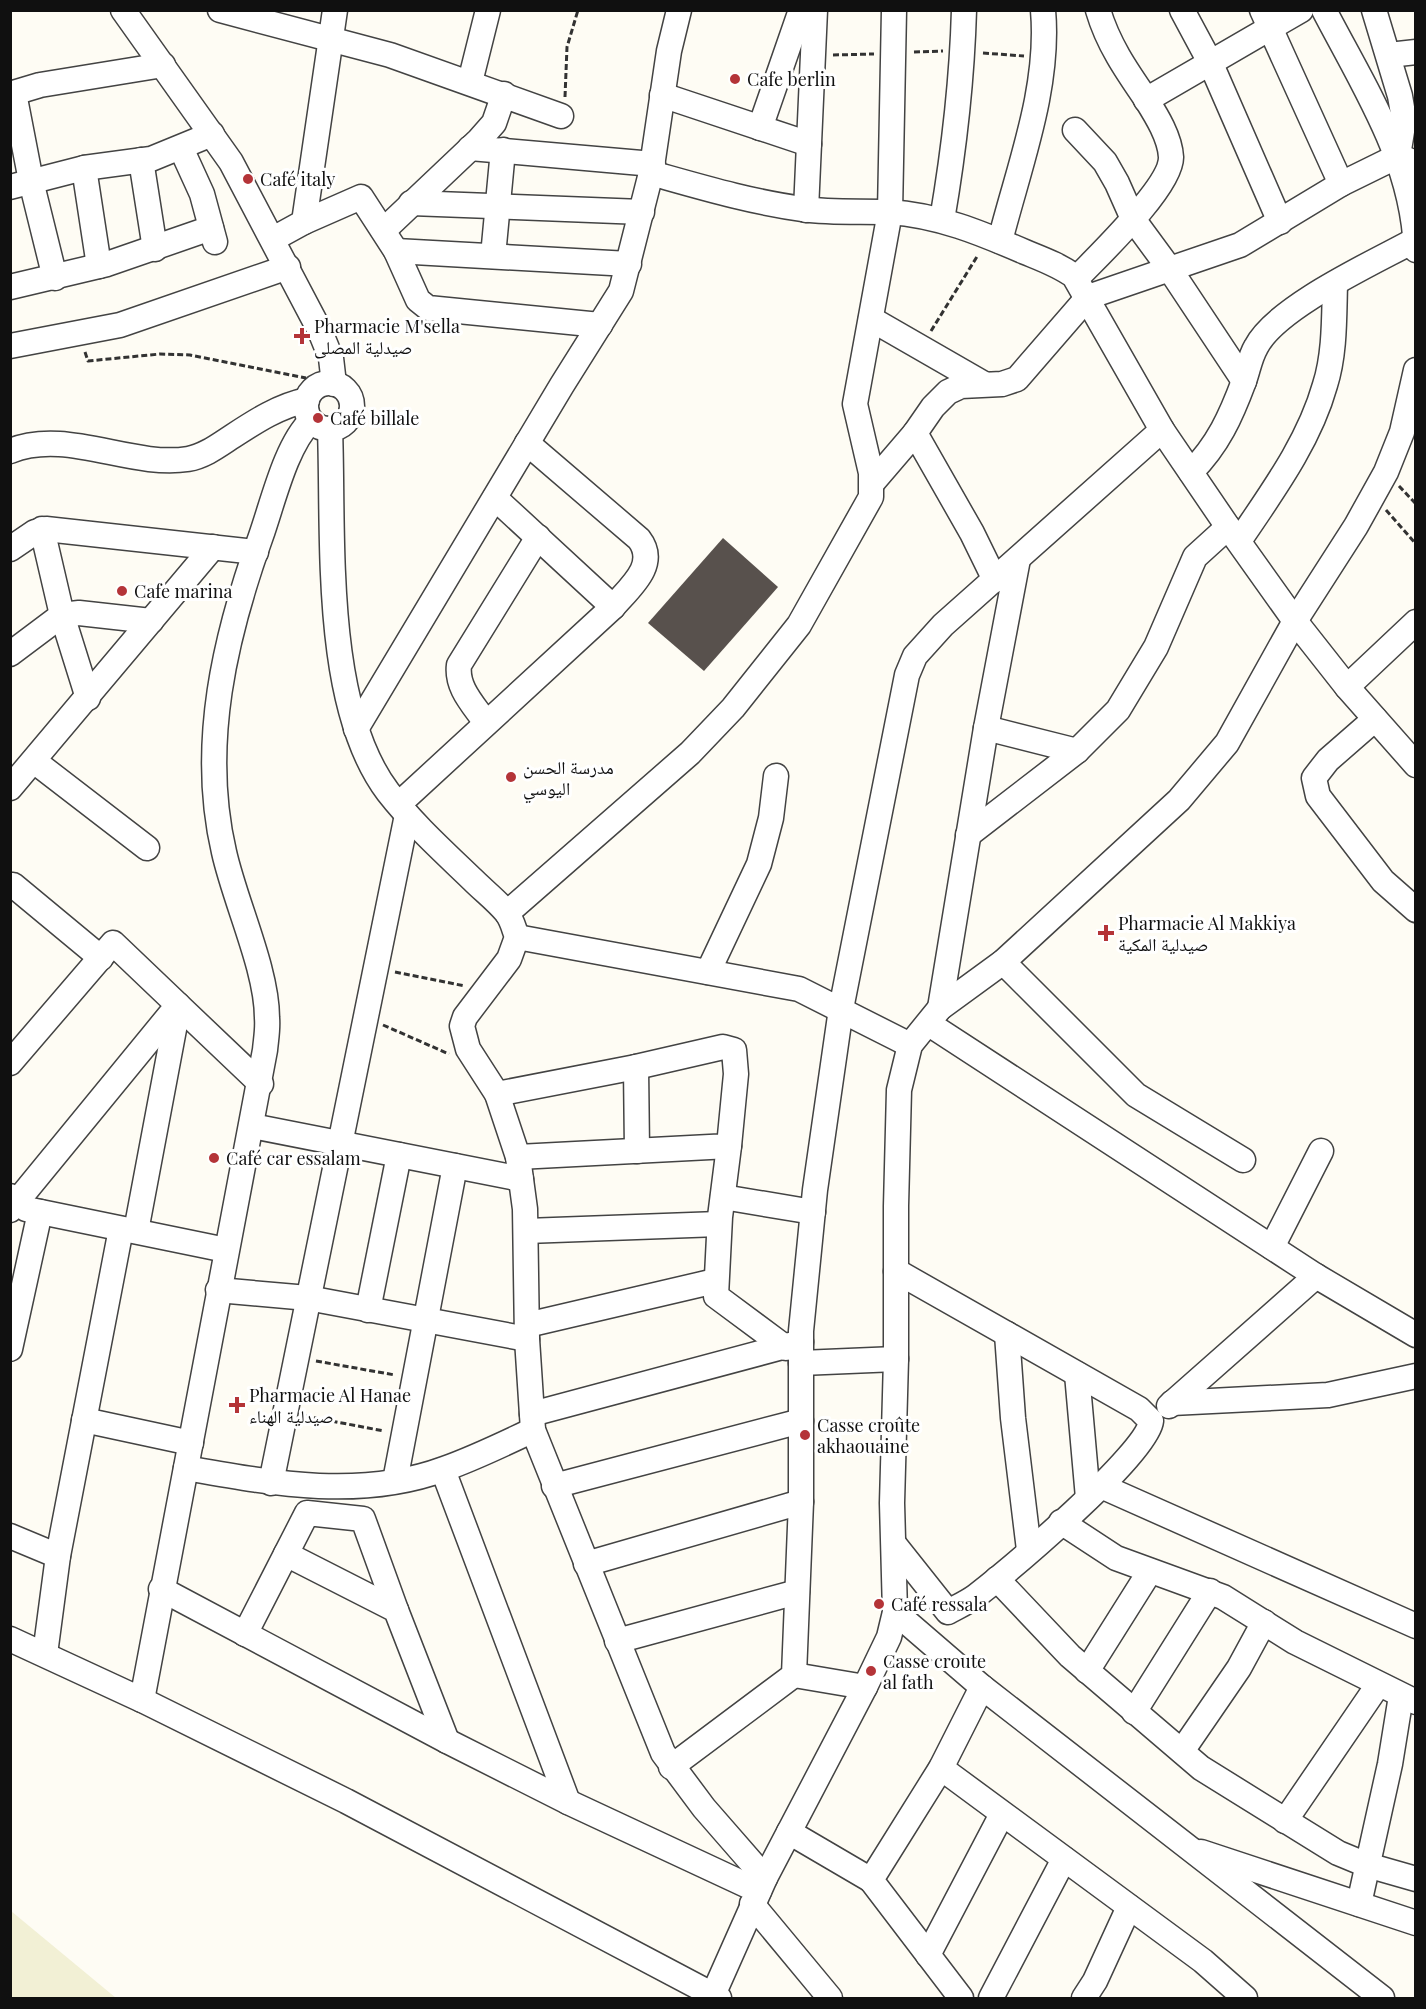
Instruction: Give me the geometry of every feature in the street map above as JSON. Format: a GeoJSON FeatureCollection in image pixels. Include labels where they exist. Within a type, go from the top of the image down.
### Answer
{"type":"FeatureCollection","features":[{"type":"Feature","properties":{"kind":"street"},"geometry":{"type":"LineString","coordinates":[[10,451],[25,446],[47,445],[160,459],[188,459],[212,450],[275,411],[316,417],[343,424],[351,412],[350,397],[331,383],[328,350],[273,239],[212,134],[123,10]]}},
{"type":"Feature","properties":{"kind":"street"},"geometry":{"type":"LineString","coordinates":[[304,222],[335,10]]}},
{"type":"Feature","properties":{"kind":"street"},"geometry":{"type":"LineString","coordinates":[[470,82],[488,10]]}},
{"type":"Feature","properties":{"kind":"street"},"geometry":{"type":"LineString","coordinates":[[356,729],[621,291],[630,264],[652,169],[662,95],[679,10]]}},
{"type":"Feature","properties":{"kind":"street"},"geometry":{"type":"LineString","coordinates":[[760,128],[801,10]]}},
{"type":"Feature","properties":{"kind":"street"},"geometry":{"type":"LineString","coordinates":[[806,210],[815,10]]}},
{"type":"Feature","properties":{"kind":"street"},"geometry":{"type":"LineString","coordinates":[[507,913],[690,753],[760,677],[799,625],[847,536],[870,501],[873,482],[855,404],[890,212],[894,10]]}},
{"type":"Feature","properties":{"kind":"street"},"geometry":{"type":"LineString","coordinates":[[942,220],[952,157],[964,10]]}},
{"type":"Feature","properties":{"kind":"street"},"geometry":{"type":"LineString","coordinates":[[994,239],[1039,93],[1044,58],[1043,10]]}},
{"type":"Feature","properties":{"kind":"street"},"geometry":{"type":"LineString","coordinates":[[873,482],[915,433],[933,407],[948,392],[961,386],[1012,382],[1017,379],[1170,170],[1169,145],[1158,120],[1104,33],[1098,10]]}},
{"type":"Feature","properties":{"kind":"street"},"geometry":{"type":"LineString","coordinates":[[1182,10],[1210,64],[1280,222]]}},
{"type":"Feature","properties":{"kind":"street"},"geometry":{"type":"LineString","coordinates":[[1146,100],[1210,64],[1267,20],[1301,10]]}},
{"type":"Feature","properties":{"kind":"street"},"geometry":{"type":"LineString","coordinates":[[1324,10],[1407,159]]}},
{"type":"Feature","properties":{"kind":"street"},"geometry":{"type":"LineString","coordinates":[[1374,10],[1389,56],[1404,119],[1416,250]]}},
{"type":"Feature","properties":{"kind":"street"},"geometry":{"type":"LineString","coordinates":[[221,11],[390,55],[561,116]]}},
{"type":"Feature","properties":{"kind":"street"},"geometry":{"type":"LineString","coordinates":[[1267,20],[1341,184]]}},
{"type":"Feature","properties":{"kind":"street"},"geometry":{"type":"LineString","coordinates":[[1389,56],[1416,52]]}},
{"type":"Feature","properties":{"kind":"street"},"geometry":{"type":"LineString","coordinates":[[55,278],[21,184],[12,93],[59,81],[163,65]]}},
{"type":"Feature","properties":{"kind":"street"},"geometry":{"type":"LineString","coordinates":[[384,230],[494,123],[504,94]]}},
{"type":"Feature","properties":{"kind":"street"},"geometry":{"type":"LineString","coordinates":[[662,95],[809,144]]}},
{"type":"Feature","properties":{"kind":"street"},"geometry":{"type":"LineString","coordinates":[[1075,130],[1105,162],[1118,183],[1133,219],[1169,268],[1244,381]]}},
{"type":"Feature","properties":{"kind":"street"},"geometry":{"type":"LineString","coordinates":[[21,184],[84,168],[141,160],[181,148],[212,134]]}},
{"type":"Feature","properties":{"kind":"street"},"geometry":{"type":"LineString","coordinates":[[10,287],[55,278],[213,235],[197,180],[181,148]]}},
{"type":"Feature","properties":{"kind":"street"},"geometry":{"type":"LineString","coordinates":[[470,148],[652,169],[742,199],[806,210],[890,212],[942,220],[1060,267],[1082,288],[1162,430],[1295,621],[1375,719],[1412,753]]}},
{"type":"Feature","properties":{"kind":"street"},"geometry":{"type":"LineString","coordinates":[[493,256],[503,150]]}},
{"type":"Feature","properties":{"kind":"street"},"geometry":{"type":"LineString","coordinates":[[1082,288],[1169,268],[1240,245],[1341,184],[1407,159]]}},
{"type":"Feature","properties":{"kind":"street"},"geometry":{"type":"LineString","coordinates":[[141,160],[155,249]]}},
{"type":"Feature","properties":{"kind":"street"},"geometry":{"type":"LineString","coordinates":[[84,168],[99,266]]}},
{"type":"Feature","properties":{"kind":"street"},"geometry":{"type":"LineString","coordinates":[[273,239],[304,222],[361,197],[396,251],[418,300],[428,308],[600,326]]}},
{"type":"Feature","properties":{"kind":"street"},"geometry":{"type":"LineString","coordinates":[[411,203],[642,212]]}},
{"type":"Feature","properties":{"kind":"street"},"geometry":{"type":"LineString","coordinates":[[1191,472],[1209,455],[1221,436],[1257,345],[1273,326],[1335,284],[1415,240]]}},
{"type":"Feature","properties":{"kind":"street"},"geometry":{"type":"LineString","coordinates":[[396,251],[630,264]]}},
{"type":"Feature","properties":{"kind":"street"},"geometry":{"type":"LineString","coordinates":[[10,346],[120,325],[288,267]]}},
{"type":"Feature","properties":{"kind":"street"},"geometry":{"type":"LineString","coordinates":[[968,835],[1077,751],[1111,717],[1126,698],[1156,647],[1195,557],[1233,534],[1273,491],[1312,423],[1326,383],[1335,284]]}},
{"type":"Feature","properties":{"kind":"street"},"geometry":{"type":"LineString","coordinates":[[871,319],[984,384]]}},
{"type":"Feature","properties":{"kind":"street"},"geometry":{"type":"LineString","coordinates":[[10,1639],[142,1700],[346,1801],[716,1997],[759,1891],[865,1687],[889,1637],[896,1612],[892,1503],[899,1089],[910,1045],[935,1016],[1003,962],[1179,800],[1205,772],[1245,713],[1295,621],[1373,496],[1402,432],[1416,370]]}},
{"type":"Feature","properties":{"kind":"street"},"geometry":{"type":"LineString","coordinates":[[331,383],[314,388],[316,417],[347,700],[356,729],[374,772],[403,809],[507,913],[517,937],[509,959],[465,1017],[462,1026],[468,1049],[497,1094],[520,1168],[526,1231],[527,1332],[532,1422],[554,1486],[651,1728],[671,1767],[730,1840],[759,1891],[830,1998]]}},
{"type":"Feature","properties":{"kind":"street"},"geometry":{"type":"LineString","coordinates":[[142,1700],[218,1290],[261,1084],[268,1017],[262,980],[223,850],[214,757],[221,675],[234,620],[296,442],[316,417]]}},
{"type":"Feature","properties":{"kind":"street"},"geometry":{"type":"LineString","coordinates":[[794,1675],[801,1502],[801,1421],[796,1351],[841,1009],[910,664],[943,625],[1162,430]]}},
{"type":"Feature","properties":{"kind":"street"},"geometry":{"type":"LineString","coordinates":[[915,433],[972,533],[995,580]]}},
{"type":"Feature","properties":{"kind":"street"},"geometry":{"type":"LineString","coordinates":[[271,1483],[375,968],[403,809],[486,723],[613,607],[642,574],[646,561],[645,549],[639,539],[527,443]]}},
{"type":"Feature","properties":{"kind":"street"},"geometry":{"type":"LineString","coordinates":[[495,498],[613,607]]}},
{"type":"Feature","properties":{"kind":"street"},"geometry":{"type":"LineString","coordinates":[[10,549],[42,529],[256,552]]}},
{"type":"Feature","properties":{"kind":"street"},"geometry":{"type":"LineString","coordinates":[[42,529],[62,615],[88,698]]}},
{"type":"Feature","properties":{"kind":"street"},"geometry":{"type":"LineString","coordinates":[[486,723],[461,687],[458,677],[459,665],[538,537]]}},
{"type":"Feature","properties":{"kind":"street"},"geometry":{"type":"LineString","coordinates":[[10,789],[213,547]]}},
{"type":"Feature","properties":{"kind":"street"},"geometry":{"type":"LineString","coordinates":[[935,1016],[1018,560]]}},
{"type":"Feature","properties":{"kind":"street"},"geometry":{"type":"LineString","coordinates":[[10,654],[62,615],[79,613],[151,621]]}},
{"type":"Feature","properties":{"kind":"street"},"geometry":{"type":"LineString","coordinates":[[1347,687],[1416,622]]}},
{"type":"Feature","properties":{"kind":"street"},"geometry":{"type":"LineString","coordinates":[[1375,719],[1328,760],[1314,778],[1318,796],[1383,881],[1416,910]]}},
{"type":"Feature","properties":{"kind":"street"},"geometry":{"type":"LineString","coordinates":[[986,728],[1077,751]]}},
{"type":"Feature","properties":{"kind":"street"},"geometry":{"type":"LineString","coordinates":[[34,761],[147,848]]}},
{"type":"Feature","properties":{"kind":"street"},"geometry":{"type":"LineString","coordinates":[[708,972],[759,864],[771,818],[777,776]]}},
{"type":"Feature","properties":{"kind":"street"},"geometry":{"type":"LineString","coordinates":[[10,909],[16,896],[12,884]]}},
{"type":"Feature","properties":{"kind":"street"},"geometry":{"type":"LineString","coordinates":[[12,884],[100,958]]}},
{"type":"Feature","properties":{"kind":"street"},"geometry":{"type":"LineString","coordinates":[[517,937],[799,989],[910,1045]]}},
{"type":"Feature","properties":{"kind":"street"},"geometry":{"type":"LineString","coordinates":[[10,1063],[113,943],[261,1084]]}},
{"type":"Feature","properties":{"kind":"street"},"geometry":{"type":"LineString","coordinates":[[1003,962],[1137,1095],[1243,1160]]}},
{"type":"Feature","properties":{"kind":"street"},"geometry":{"type":"LineString","coordinates":[[178,1005],[13,1202],[26,1209],[226,1250]]}},
{"type":"Feature","properties":{"kind":"street"},"geometry":{"type":"LineString","coordinates":[[45,1654],[58,1556],[84,1420],[129,1230],[178,1005]]}},
{"type":"Feature","properties":{"kind":"street"},"geometry":{"type":"LineString","coordinates":[[935,1016],[1272,1247],[1316,1276],[1416,1335]]}},
{"type":"Feature","properties":{"kind":"street"},"geometry":{"type":"LineString","coordinates":[[497,1094],[636,1068],[723,1047],[734,1050],[736,1074],[715,1281],[719,1300],[796,1351]]}},
{"type":"Feature","properties":{"kind":"street"},"geometry":{"type":"LineString","coordinates":[[636,1068],[637,1151]]}},
{"type":"Feature","properties":{"kind":"street"},"geometry":{"type":"LineString","coordinates":[[252,1126],[455,1166],[520,1168],[637,1151],[729,1146]]}},
{"type":"Feature","properties":{"kind":"street"},"geometry":{"type":"LineString","coordinates":[[1272,1247],[1321,1151]]}},
{"type":"Feature","properties":{"kind":"street"},"geometry":{"type":"LineString","coordinates":[[368,1310],[399,1155]]}},
{"type":"Feature","properties":{"kind":"street"},"geometry":{"type":"LineString","coordinates":[[394,1481],[455,1166]]}},
{"type":"Feature","properties":{"kind":"street"},"geometry":{"type":"LineString","coordinates":[[723,1197],[813,1212]]}},
{"type":"Feature","properties":{"kind":"street"},"geometry":{"type":"LineString","coordinates":[[10,1349],[40,1212]]}},
{"type":"Feature","properties":{"kind":"street"},"geometry":{"type":"LineString","coordinates":[[526,1231],[719,1224]]}},
{"type":"Feature","properties":{"kind":"street"},"geometry":{"type":"LineString","coordinates":[[896,1270],[1139,1409],[1151,1421]]}},
{"type":"Feature","properties":{"kind":"street"},"geometry":{"type":"LineString","coordinates":[[927,1639],[948,1612],[973,1598],[997,1579],[1094,1492],[1146,1437],[1151,1421],[1316,1276]]}},
{"type":"Feature","properties":{"kind":"street"},"geometry":{"type":"LineString","coordinates":[[218,1290],[308,1299],[424,1319],[527,1332],[715,1281]]}},
{"type":"Feature","properties":{"kind":"street"},"geometry":{"type":"LineString","coordinates":[[1007,1334],[1013,1418],[1029,1550]]}},
{"type":"Feature","properties":{"kind":"street"},"geometry":{"type":"LineString","coordinates":[[186,1468],[271,1483],[314,1487],[357,1486],[394,1481],[443,1470],[532,1422],[796,1351],[896,1359]]}},
{"type":"Feature","properties":{"kind":"street"},"geometry":{"type":"LineString","coordinates":[[1077,1374],[1094,1492]]}},
{"type":"Feature","properties":{"kind":"street"},"geometry":{"type":"LineString","coordinates":[[1172,1403],[1328,1395],[1416,1376]]}},
{"type":"Feature","properties":{"kind":"street"},"geometry":{"type":"LineString","coordinates":[[84,1420],[191,1443]]}},
{"type":"Feature","properties":{"kind":"street"},"geometry":{"type":"LineString","coordinates":[[554,1486],[801,1421]]}},
{"type":"Feature","properties":{"kind":"street"},"geometry":{"type":"LineString","coordinates":[[443,1470],[568,1802]]}},
{"type":"Feature","properties":{"kind":"street"},"geometry":{"type":"LineString","coordinates":[[1094,1492],[1416,1626]]}},
{"type":"Feature","properties":{"kind":"street"},"geometry":{"type":"LineString","coordinates":[[586,1564],[801,1502]]}},
{"type":"Feature","properties":{"kind":"street"},"geometry":{"type":"LineString","coordinates":[[245,1634],[307,1513],[363,1519],[447,1741]]}},
{"type":"Feature","properties":{"kind":"street"},"geometry":{"type":"LineString","coordinates":[[1061,1522],[1093,1546],[1150,1571],[1210,1592],[1295,1642],[1408,1699],[1390,1764],[1359,1904]]}},
{"type":"Feature","properties":{"kind":"street"},"geometry":{"type":"LineString","coordinates":[[10,1536],[58,1556]]}},
{"type":"Feature","properties":{"kind":"street"},"geometry":{"type":"LineString","coordinates":[[894,1544],[948,1612]]}},
{"type":"Feature","properties":{"kind":"street"},"geometry":{"type":"LineString","coordinates":[[286,1554],[396,1610]]}},
{"type":"Feature","properties":{"kind":"street"},"geometry":{"type":"LineString","coordinates":[[1087,1671],[1150,1571]]}},
{"type":"Feature","properties":{"kind":"street"},"geometry":{"type":"LineString","coordinates":[[997,1579],[1087,1671],[1201,1768],[1338,1853],[1367,1865],[1416,1879]]}},
{"type":"Feature","properties":{"kind":"street"},"geometry":{"type":"LineString","coordinates":[[161,1589],[447,1741],[568,1802],[759,1891]]}},
{"type":"Feature","properties":{"kind":"street"},"geometry":{"type":"LineString","coordinates":[[617,1641],[797,1592]]}},
{"type":"Feature","properties":{"kind":"street"},"geometry":{"type":"LineString","coordinates":[[1134,1712],[1210,1592]]}},
{"type":"Feature","properties":{"kind":"street"},"geometry":{"type":"LineString","coordinates":[[896,1612],[982,1687],[1382,1998]]}},
{"type":"Feature","properties":{"kind":"street"},"geometry":{"type":"LineString","coordinates":[[1182,1751],[1239,1668],[1264,1622]]}},
{"type":"Feature","properties":{"kind":"street"},"geometry":{"type":"LineString","coordinates":[[671,1767],[794,1675],[865,1687]]}},
{"type":"Feature","properties":{"kind":"street"},"geometry":{"type":"LineString","coordinates":[[1285,1821],[1378,1685]]}},
{"type":"Feature","properties":{"kind":"street"},"geometry":{"type":"LineString","coordinates":[[871,1880],[941,1768],[982,1687]]}},
{"type":"Feature","properties":{"kind":"street"},"geometry":{"type":"LineString","coordinates":[[941,1768],[1203,1961],[1245,1998]]}},
{"type":"Feature","properties":{"kind":"street"},"geometry":{"type":"LineString","coordinates":[[928,1955],[1002,1814]]}},
{"type":"Feature","properties":{"kind":"street"},"geometry":{"type":"LineString","coordinates":[[789,1832],[871,1880],[961,1998]]}},
{"type":"Feature","properties":{"kind":"street"},"geometry":{"type":"LineString","coordinates":[[1185,1846],[1416,1923]]}},
{"type":"Feature","properties":{"kind":"street"},"geometry":{"type":"LineString","coordinates":[[991,1998],[1064,1859]]}},
{"type":"Feature","properties":{"kind":"street"},"geometry":{"type":"LineString","coordinates":[[1084,1998],[1095,1981],[1128,1907]]}},
{"type":"Feature","properties":{"kind":"path"},"geometry":{"type":"LineString","coordinates":[[561,116],[565,93],[567,48],[578,10]]}},
{"type":"Feature","properties":{"kind":"path"},"geometry":{"type":"LineString","coordinates":[[813,56],[962,51],[1044,58]]}},
{"type":"Feature","properties":{"kind":"path"},"geometry":{"type":"LineString","coordinates":[[920,347],[994,239]]}},
{"type":"Feature","properties":{"kind":"path"},"geometry":{"type":"LineString","coordinates":[[79,333],[88,361],[160,354],[190,356],[331,383]]}},
{"type":"Feature","properties":{"kind":"path"},"geometry":{"type":"LineString","coordinates":[[1373,496],[1416,544]]}},
{"type":"Feature","properties":{"kind":"path"},"geometry":{"type":"LineString","coordinates":[[375,968],[486,990]]}},
{"type":"Feature","properties":{"kind":"path"},"geometry":{"type":"LineString","coordinates":[[365,1018],[428,1043],[456,1058]]}},
{"type":"Feature","properties":{"kind":"path"},"geometry":{"type":"LineString","coordinates":[[296,1358],[413,1379]]}},
{"type":"Feature","properties":{"kind":"path"},"geometry":{"type":"LineString","coordinates":[[285,1413],[403,1434]]}},
{"type":"Feature","properties":{"kind":"shaded area"},"geometry":{"type":"Polygon","coordinates":[[[11,1911],[116,1998],[11,1998],[11,1911]]]}},
{"type":"Feature","properties":{"kind":"building"},"geometry":{"type":"Polygon","coordinates":[[[723,538],[778,587],[704,671],[648,623],[723,538]]]}},
{"type":"Feature","properties":{"kind":"place","name":"Cafe berlin"},"geometry":{"type":"Point","coordinates":[735,79]}},
{"type":"Feature","properties":{"kind":"place","name":"Café italy"},"geometry":{"type":"Point","coordinates":[248,179]}},
{"type":"Feature","properties":{"kind":"place","name":"Pharmacie M'sella صيدلية المصلى"},"geometry":{"type":"Point","coordinates":[302,336]}},
{"type":"Feature","properties":{"kind":"place","name":"Café billale"},"geometry":{"type":"Point","coordinates":[318,418]}},
{"type":"Feature","properties":{"kind":"place","name":"Cafe marina"},"geometry":{"type":"Point","coordinates":[122,591]}},
{"type":"Feature","properties":{"kind":"place","name":"مدرسة الحسن اليوسي"},"geometry":{"type":"Point","coordinates":[511,777]}},
{"type":"Feature","properties":{"kind":"place","name":"Pharmacie Al Makkiya صيدلية المكية"},"geometry":{"type":"Point","coordinates":[1106,933]}},
{"type":"Feature","properties":{"kind":"place","name":"Café car essalam"},"geometry":{"type":"Point","coordinates":[214,1158]}},
{"type":"Feature","properties":{"kind":"place","name":"Pharmacie Al Hanae صيدلية الهناء"},"geometry":{"type":"Point","coordinates":[237,1405]}},
{"type":"Feature","properties":{"kind":"place","name":"Casse croûte akhaouaine"},"geometry":{"type":"Point","coordinates":[805,1435]}},
{"type":"Feature","properties":{"kind":"place","name":"Café ressala"},"geometry":{"type":"Point","coordinates":[879,1604]}},
{"type":"Feature","properties":{"kind":"place","name":"Casse croute al fath"},"geometry":{"type":"Point","coordinates":[871,1671]}}]}
